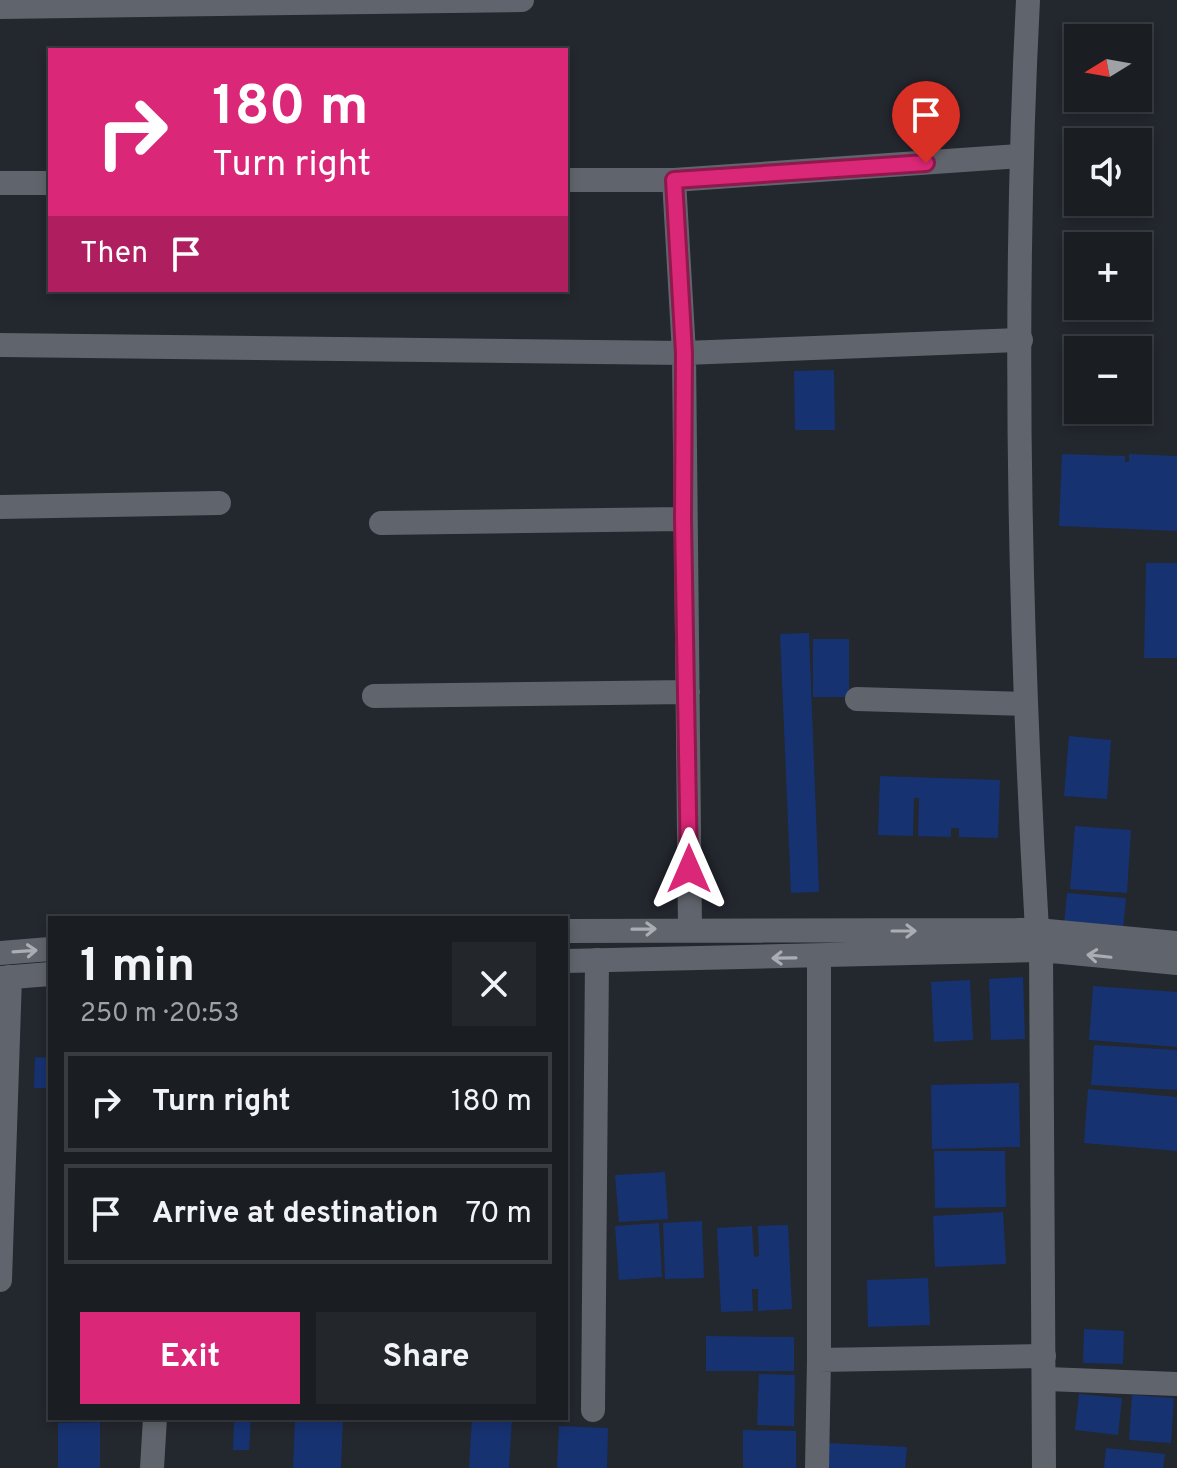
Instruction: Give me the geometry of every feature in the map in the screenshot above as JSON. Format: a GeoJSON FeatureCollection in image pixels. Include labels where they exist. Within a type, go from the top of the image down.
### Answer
{"type":"FeatureCollection","features":[{"type":"Feature","properties":{"kind":"street"},"geometry":{"type":"LineString","coordinates":[[0,7],[522,0]]}},
{"type":"Feature","properties":{"kind":"street"},"geometry":{"type":"LineString","coordinates":[[1028,0],[1020,156],[1024,704],[1039,940],[1044,1468]]}},
{"type":"Feature","properties":{"kind":"street"},"geometry":{"type":"LineString","coordinates":[[568,180],[674,180],[1020,156]]}},
{"type":"Feature","properties":{"kind":"street"},"geometry":{"type":"LineString","coordinates":[[674,180],[684,353],[683,519],[690,928]]}},
{"type":"Feature","properties":{"kind":"street"},"geometry":{"type":"LineString","coordinates":[[0,183],[48,183]]}},
{"type":"Feature","properties":{"kind":"street"},"geometry":{"type":"LineString","coordinates":[[0,345],[684,353],[1021,340]]}},
{"type":"Feature","properties":{"kind":"street"},"geometry":{"type":"LineString","coordinates":[[0,507],[219,503]]}},
{"type":"Feature","properties":{"kind":"street"},"geometry":{"type":"LineString","coordinates":[[381,523],[683,519]]}},
{"type":"Feature","properties":{"kind":"street"},"geometry":{"type":"LineString","coordinates":[[374,696],[688,692]]}},
{"type":"Feature","properties":{"kind":"street"},"geometry":{"type":"LineString","coordinates":[[857,699],[1024,704]]}},
{"type":"Feature","properties":{"kind":"street"},"geometry":{"type":"LineString","coordinates":[[568,931],[690,928],[1177,943]]}},
{"type":"Feature","properties":{"kind":"street"},"geometry":{"type":"LineString","coordinates":[[568,961],[819,958],[1039,940],[1177,963]]}},
{"type":"Feature","properties":{"kind":"street"},"geometry":{"type":"LineString","coordinates":[[0,953],[48,949]]}},
{"type":"Feature","properties":{"kind":"street"},"geometry":{"type":"LineString","coordinates":[[817,1468],[819,958]]}},
{"type":"Feature","properties":{"kind":"street"},"geometry":{"type":"LineString","coordinates":[[593,1410],[597,960]]}},
{"type":"Feature","properties":{"kind":"street"},"geometry":{"type":"LineString","coordinates":[[0,1280],[5,977],[48,974]]}},
{"type":"Feature","properties":{"kind":"street"},"geometry":{"type":"LineString","coordinates":[[819,1360],[1045,1368],[1177,1384]]}},
{"type":"Feature","properties":{"kind":"street"},"geometry":{"type":"LineString","coordinates":[[152,1468],[155,1420]]}},
{"type":"Feature","properties":{"kind":"building"},"geometry":{"type":"Polygon","coordinates":[[[834,370],[835,430],[795,430],[794,371],[834,370]]]}},
{"type":"Feature","properties":{"kind":"building"},"geometry":{"type":"Polygon","coordinates":[[[1062,454],[1125,456],[1125,462],[1129,462],[1129,454],[1177,456],[1177,531],[1059,526],[1062,454]]]}},
{"type":"Feature","properties":{"kind":"building"},"geometry":{"type":"Polygon","coordinates":[[[1146,563],[1177,563],[1177,658],[1144,658],[1146,563]]]}},
{"type":"Feature","properties":{"kind":"building"},"geometry":{"type":"Polygon","coordinates":[[[809,633],[819,892],[791,893],[780,634],[809,633]]]}},
{"type":"Feature","properties":{"kind":"building"},"geometry":{"type":"Polygon","coordinates":[[[813,639],[849,639],[849,697],[813,697],[813,639]]]}},
{"type":"Feature","properties":{"kind":"building"},"geometry":{"type":"Polygon","coordinates":[[[1069,736],[1111,740],[1107,799],[1064,796],[1069,736]]]}},
{"type":"Feature","properties":{"kind":"building"},"geometry":{"type":"Polygon","coordinates":[[[880,776],[1000,780],[998,838],[959,837],[959,828],[951,828],[951,837],[918,836],[919,798],[914,798],[913,836],[878,835],[880,776]]]}},
{"type":"Feature","properties":{"kind":"building"},"geometry":{"type":"Polygon","coordinates":[[[1075,826],[1131,830],[1127,893],[1070,889],[1075,826]]]}},
{"type":"Feature","properties":{"kind":"building"},"geometry":{"type":"Polygon","coordinates":[[[1067,893],[1126,898],[1123,930],[1064,925],[1067,893]]]}},
{"type":"Feature","properties":{"kind":"building"},"geometry":{"type":"Polygon","coordinates":[[[1023,977],[1025,1039],[991,1040],[989,979],[1023,977]]]}},
{"type":"Feature","properties":{"kind":"building"},"geometry":{"type":"Polygon","coordinates":[[[970,980],[973,1040],[934,1042],[931,982],[970,980]]]}},
{"type":"Feature","properties":{"kind":"building"},"geometry":{"type":"Polygon","coordinates":[[[1093,986],[1177,992],[1177,1047],[1089,1040],[1093,986]]]}},
{"type":"Feature","properties":{"kind":"building"},"geometry":{"type":"Polygon","coordinates":[[[1094,1045],[1177,1050],[1177,1090],[1091,1085],[1094,1045]]]}},
{"type":"Feature","properties":{"kind":"building"},"geometry":{"type":"Polygon","coordinates":[[[35,1057],[48,1058],[48,1088],[34,1088],[35,1057]]]}},
{"type":"Feature","properties":{"kind":"building"},"geometry":{"type":"Polygon","coordinates":[[[1019,1083],[1020,1147],[932,1149],[931,1085],[1019,1083]]]}},
{"type":"Feature","properties":{"kind":"building"},"geometry":{"type":"Polygon","coordinates":[[[1088,1089],[1177,1097],[1177,1151],[1084,1143],[1088,1089]]]}},
{"type":"Feature","properties":{"kind":"building"},"geometry":{"type":"Polygon","coordinates":[[[934,1151],[1005,1151],[1006,1207],[935,1208],[934,1151]]]}},
{"type":"Feature","properties":{"kind":"building"},"geometry":{"type":"Polygon","coordinates":[[[665,1172],[668,1219],[619,1222],[615,1175],[665,1172]]]}},
{"type":"Feature","properties":{"kind":"building"},"geometry":{"type":"Polygon","coordinates":[[[1003,1212],[1006,1264],[935,1267],[933,1216],[1003,1212]]]}},
{"type":"Feature","properties":{"kind":"building"},"geometry":{"type":"Polygon","coordinates":[[[702,1221],[704,1278],[665,1279],[663,1223],[702,1221]]]}},
{"type":"Feature","properties":{"kind":"building"},"geometry":{"type":"Polygon","coordinates":[[[659,1223],[662,1277],[619,1280],[615,1226],[659,1223]]]}},
{"type":"Feature","properties":{"kind":"building"},"geometry":{"type":"Polygon","coordinates":[[[788,1225],[792,1309],[758,1311],[758,1289],[752,1289],[753,1311],[721,1312],[717,1228],[752,1226],[754,1257],[759,1256],[758,1226],[788,1225]]]}},
{"type":"Feature","properties":{"kind":"building"},"geometry":{"type":"Polygon","coordinates":[[[928,1278],[930,1325],[868,1327],[867,1280],[928,1278]]]}},
{"type":"Feature","properties":{"kind":"building"},"geometry":{"type":"Polygon","coordinates":[[[1084,1329],[1124,1331],[1123,1364],[1083,1363],[1084,1329]]]}},
{"type":"Feature","properties":{"kind":"building"},"geometry":{"type":"Polygon","coordinates":[[[706,1336],[794,1337],[794,1371],[706,1371],[706,1336]]]}},
{"type":"Feature","properties":{"kind":"building"},"geometry":{"type":"Polygon","coordinates":[[[759,1374],[795,1375],[794,1426],[757,1425],[759,1374]]]}},
{"type":"Feature","properties":{"kind":"building"},"geometry":{"type":"Polygon","coordinates":[[[1079,1394],[1122,1398],[1118,1435],[1075,1430],[1079,1394]]]}},
{"type":"Feature","properties":{"kind":"building"},"geometry":{"type":"Polygon","coordinates":[[[1132,1395],[1174,1398],[1171,1443],[1129,1440],[1132,1395]]]}},
{"type":"Feature","properties":{"kind":"building"},"geometry":{"type":"Polygon","coordinates":[[[234,1420],[251,1420],[249,1450],[233,1450],[234,1420]]]}},
{"type":"Feature","properties":{"kind":"building"},"geometry":{"type":"Polygon","coordinates":[[[295,1420],[343,1420],[341,1468],[293,1468],[295,1420]]]}},
{"type":"Feature","properties":{"kind":"building"},"geometry":{"type":"Polygon","coordinates":[[[472,1420],[512,1420],[509,1468],[469,1468],[472,1420]]]}},
{"type":"Feature","properties":{"kind":"building"},"geometry":{"type":"Polygon","coordinates":[[[100,1422],[100,1468],[58,1468],[58,1423],[100,1422]]]}},
{"type":"Feature","properties":{"kind":"building"},"geometry":{"type":"Polygon","coordinates":[[[559,1426],[608,1428],[607,1468],[557,1468],[559,1426]]]}},
{"type":"Feature","properties":{"kind":"building"},"geometry":{"type":"Polygon","coordinates":[[[743,1430],[796,1431],[796,1468],[743,1468],[743,1430]]]}},
{"type":"Feature","properties":{"kind":"building"},"geometry":{"type":"Polygon","coordinates":[[[828,1443],[907,1447],[905,1468],[827,1468],[828,1443]]]}},
{"type":"Feature","properties":{"kind":"building"},"geometry":{"type":"Polygon","coordinates":[[[1106,1448],[1165,1454],[1163,1468],[1104,1468],[1106,1448]]]}},
{"type":"Feature","properties":{"kind":"route"},"geometry":{"type":"LineString","coordinates":[[689,869],[683,519],[684,353],[674,180],[926,163]]}}]}
